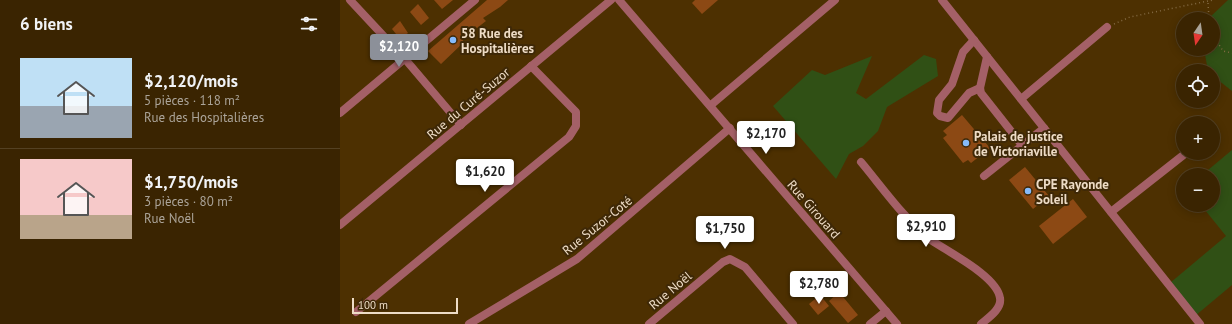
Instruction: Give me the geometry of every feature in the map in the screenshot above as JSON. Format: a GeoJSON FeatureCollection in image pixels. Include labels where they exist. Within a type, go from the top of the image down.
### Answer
{"type":"FeatureCollection","features":[{"type":"Feature","properties":{"kind":"street"},"geometry":{"type":"LineString","coordinates":[[350,0],[404,59],[461,125]]}},
{"type":"Feature","properties":{"kind":"street"},"geometry":{"type":"LineString","coordinates":[[340,113],[475,0]]}},
{"type":"Feature","properties":{"kind":"street","name":"Rue du Curé-Suzor"},"geometry":{"type":"LineString","coordinates":[[340,225],[612,0]]}},
{"type":"Feature","properties":{"kind":"street","name":"Rue Girouard"},"geometry":{"type":"LineString","coordinates":[[619,0],[711,105],[897,324]]}},
{"type":"Feature","properties":{"kind":"street"},"geometry":{"type":"LineString","coordinates":[[711,105],[835,0]]}},
{"type":"Feature","properties":{"kind":"street"},"geometry":{"type":"LineString","coordinates":[[942,0],[1200,324]]}},
{"type":"Feature","properties":{"kind":"street"},"geometry":{"type":"LineString","coordinates":[[1021,99],[1107,27]]}},
{"type":"Feature","properties":{"kind":"street"},"geometry":{"type":"LineString","coordinates":[[974,40],[963,52],[952,84],[939,100],[937,113],[940,116],[948,118],[969,93],[980,88]]}},
{"type":"Feature","properties":{"kind":"street"},"geometry":{"type":"LineString","coordinates":[[987,56],[980,88],[981,93],[1022,145]]}},
{"type":"Feature","properties":{"kind":"street"},"geometry":{"type":"LineString","coordinates":[[356,312],[569,137],[576,126],[576,112],[532,66]]}},
{"type":"Feature","properties":{"kind":"street","name":"Rue Suzor-Coté"},"geometry":{"type":"LineString","coordinates":[[469,324],[577,259],[730,128]]}},
{"type":"Feature","properties":{"kind":"street"},"geometry":{"type":"LineString","coordinates":[[984,176],[1044,128]]}},
{"type":"Feature","properties":{"kind":"street"},"geometry":{"type":"LineString","coordinates":[[1111,212],[1177,160]]}},
{"type":"Feature","properties":{"kind":"street"},"geometry":{"type":"LineString","coordinates":[[861,162],[917,228],[931,239],[976,268],[995,286],[1001,299],[999,305],[981,324]]}},
{"type":"Feature","properties":{"kind":"street","name":"Rue Noël"},"geometry":{"type":"LineString","coordinates":[[649,324],[723,262],[730,259],[745,266],[793,324]]}},
{"type":"Feature","properties":{"kind":"street"},"geometry":{"type":"LineString","coordinates":[[870,324],[886,311]]}},
{"type":"Feature","properties":{"kind":"path"},"geometry":{"type":"LineString","coordinates":[[1107,27],[1130,17],[1213,0]]}},
{"type":"Feature","properties":{"kind":"path"},"geometry":{"type":"LineString","coordinates":[[1208,2],[1209,12]]}},
{"type":"Feature","properties":{"kind":"path"},"geometry":{"type":"LineString","coordinates":[[1220,46],[1223,51],[1232,53]]}},
{"type":"Feature","properties":{"kind":"green space"},"geometry":{"type":"Polygon","coordinates":[[[1228,0],[1232,0],[1232,91],[1220,82],[1220,64],[1207,64],[1205,56],[1220,56],[1220,12],[1215,12],[1228,0]]]}},
{"type":"Feature","properties":{"kind":"green space"},"geometry":{"type":"Polygon","coordinates":[[[924,55],[936,59],[938,76],[887,107],[878,131],[863,146],[849,154],[836,179],[773,106],[812,70],[825,75],[872,56],[856,93],[866,99],[924,55]]]}},
{"type":"Feature","properties":{"kind":"green space"},"geometry":{"type":"Polygon","coordinates":[[[1232,150],[1232,285],[1195,316],[1170,283],[1226,236],[1207,212],[1220,212],[1220,168],[1210,168],[1232,150]]]}},
{"type":"Feature","properties":{"kind":"building"},"geometry":{"type":"Polygon","coordinates":[[[434,0],[453,0],[442,9],[434,0]]]}},
{"type":"Feature","properties":{"kind":"building"},"geometry":{"type":"Polygon","coordinates":[[[487,0],[508,0],[483,18],[486,21],[477,28],[475,26],[462,39],[464,42],[441,64],[428,51],[487,0]]]}},
{"type":"Feature","properties":{"kind":"building"},"geometry":{"type":"Polygon","coordinates":[[[695,0],[718,0],[702,14],[692,3],[695,0]]]}},
{"type":"Feature","properties":{"kind":"building"},"geometry":{"type":"Polygon","coordinates":[[[418,4],[429,18],[421,25],[410,12],[418,4]]]}},
{"type":"Feature","properties":{"kind":"building"},"geometry":{"type":"Polygon","coordinates":[[[400,21],[408,33],[400,39],[392,29],[400,21]]]}},
{"type":"Feature","properties":{"kind":"building","name":"Palais de justice de Victoriaville"},"geometry":{"type":"Polygon","coordinates":[[[962,115],[990,148],[971,163],[968,160],[963,163],[943,138],[947,135],[943,131],[962,115]]]}},
{"type":"Feature","properties":{"kind":"building"},"geometry":{"type":"Polygon","coordinates":[[[1025,167],[1049,196],[1033,209],[1009,180],[1025,167]]]}},
{"type":"Feature","properties":{"kind":"building"},"geometry":{"type":"Polygon","coordinates":[[[1073,199],[1087,217],[1053,244],[1039,226],[1073,199]]]}},
{"type":"Feature","properties":{"kind":"building"},"geometry":{"type":"Polygon","coordinates":[[[839,292],[858,315],[848,323],[829,301],[839,292]]]}},
{"type":"Feature","properties":{"kind":"building"},"geometry":{"type":"Polygon","coordinates":[[[820,295],[829,306],[818,315],[809,304],[820,295]]]}},
{"type":"Feature","properties":{"kind":"place","name":"58 Rue des Hospitalières"},"geometry":{"type":"Point","coordinates":[453,40]}},
{"type":"Feature","properties":{"kind":"place","name":"Palais de justice de Victoriaville"},"geometry":{"type":"Point","coordinates":[966,143]}},
{"type":"Feature","properties":{"kind":"place","name":"CPE Rayonde Soleil"},"geometry":{"type":"Point","coordinates":[1028,191]}}]}
